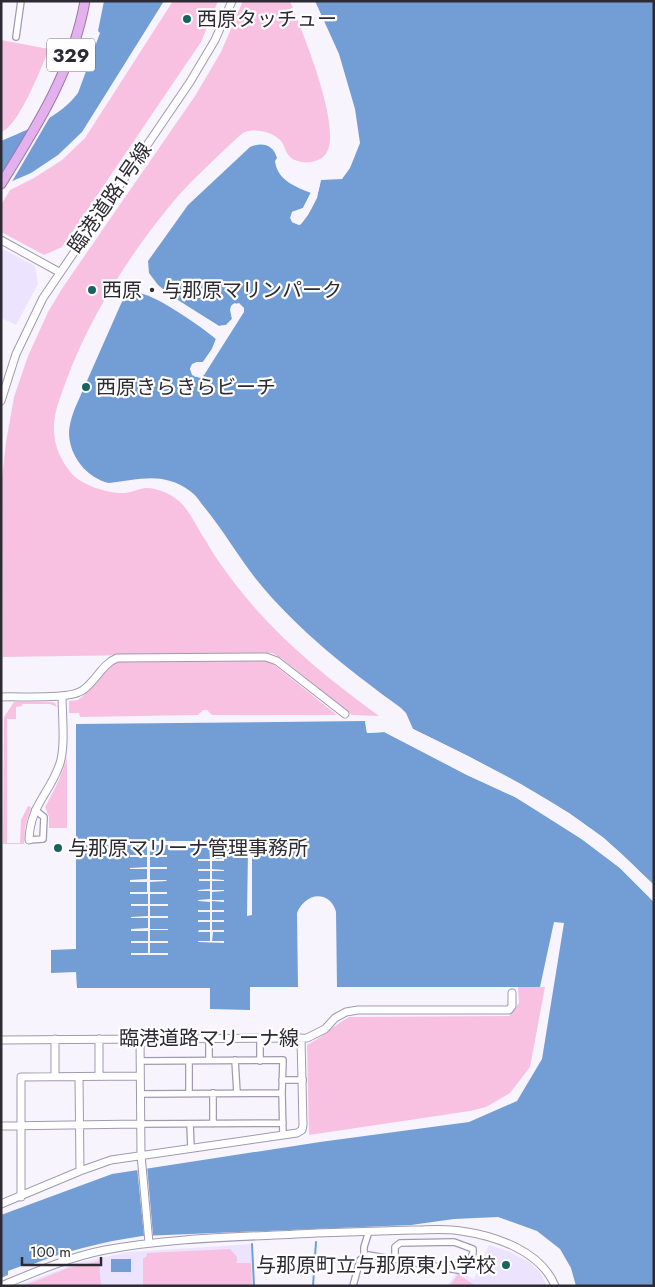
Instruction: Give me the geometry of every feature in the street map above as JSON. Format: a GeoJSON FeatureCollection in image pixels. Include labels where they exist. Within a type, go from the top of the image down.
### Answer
{"type":"FeatureCollection","features":[{"type":"Feature","properties":{"kind":"highway","name":"329"},"geometry":{"type":"LineString","coordinates":[[1,184],[48,106],[72,52],[85,1]]}},
{"type":"Feature","properties":{"kind":"street"},"geometry":{"type":"LineString","coordinates":[[16,37],[21,1]]}},
{"type":"Feature","properties":{"kind":"street","name":"臨港道路1号線"},"geometry":{"type":"LineString","coordinates":[[1,401],[10,371],[26,331],[43,298],[190,82],[215,40],[232,1]]}},
{"type":"Feature","properties":{"kind":"street"},"geometry":{"type":"LineString","coordinates":[[1,240],[59,272]]}},
{"type":"Feature","properties":{"kind":"street"},"geometry":{"type":"LineString","coordinates":[[1,697],[71,696],[83,691],[107,664],[117,658],[266,657],[277,661],[345,714]]}},
{"type":"Feature","properties":{"kind":"street"},"geometry":{"type":"LineString","coordinates":[[35,810],[44,816],[43,839],[29,840],[30,825],[35,810],[57,770],[61,758],[62,696]]}},
{"type":"Feature","properties":{"kind":"street","name":"臨港道路マリーナ線"},"geometry":{"type":"LineString","coordinates":[[1,1040],[301,1038],[315,1035],[325,1029],[335,1018],[346,1012],[358,1010],[509,1010],[512,1006],[512,993]]}},
{"type":"Feature","properties":{"kind":"street"},"geometry":{"type":"LineString","coordinates":[[260,1038],[260,1061]]}},
{"type":"Feature","properties":{"kind":"street"},"geometry":{"type":"LineString","coordinates":[[1,1204],[111,1160],[302,1130],[303,1080],[301,1038]]}},
{"type":"Feature","properties":{"kind":"street"},"geometry":{"type":"LineString","coordinates":[[55,1039],[55,1076]]}},
{"type":"Feature","properties":{"kind":"street"},"geometry":{"type":"LineString","coordinates":[[99,1039],[99,1076]]}},
{"type":"Feature","properties":{"kind":"street"},"geometry":{"type":"LineString","coordinates":[[140,1039],[141,1155],[149,1239]]}},
{"type":"Feature","properties":{"kind":"street"},"geometry":{"type":"LineString","coordinates":[[209,1039],[209,1060]]}},
{"type":"Feature","properties":{"kind":"street"},"geometry":{"type":"LineString","coordinates":[[235,1060],[237,1093]]}},
{"type":"Feature","properties":{"kind":"street"},"geometry":{"type":"LineString","coordinates":[[140,1061],[283,1060],[284,1134]]}},
{"type":"Feature","properties":{"kind":"street"},"geometry":{"type":"LineString","coordinates":[[189,1061],[189,1093]]}},
{"type":"Feature","properties":{"kind":"street"},"geometry":{"type":"LineString","coordinates":[[21,1197],[21,1077],[140,1076]]}},
{"type":"Feature","properties":{"kind":"street"},"geometry":{"type":"LineString","coordinates":[[79,1077],[80,1171]]}},
{"type":"Feature","properties":{"kind":"street"},"geometry":{"type":"LineString","coordinates":[[282,1080],[303,1080]]}},
{"type":"Feature","properties":{"kind":"street"},"geometry":{"type":"LineString","coordinates":[[213,1093],[213,1124]]}},
{"type":"Feature","properties":{"kind":"street"},"geometry":{"type":"LineString","coordinates":[[140,1094],[282,1093]]}},
{"type":"Feature","properties":{"kind":"street"},"geometry":{"type":"LineString","coordinates":[[190,1124],[191,1148]]}},
{"type":"Feature","properties":{"kind":"street"},"geometry":{"type":"LineString","coordinates":[[1,1126],[283,1124]]}},
{"type":"Feature","properties":{"kind":"street"},"geometry":{"type":"LineString","coordinates":[[1,1286],[80,1256],[149,1239],[446,1229],[461,1230],[514,1246],[533,1257],[544,1268],[555,1286]]}},
{"type":"Feature","properties":{"kind":"street"},"geometry":{"type":"LineString","coordinates":[[364,1258],[364,1247],[369,1231]]}},
{"type":"Feature","properties":{"kind":"street"},"geometry":{"type":"LineString","coordinates":[[353,1286],[360,1260],[368,1255],[464,1271],[473,1253],[473,1249],[454,1242],[400,1243],[395,1247],[395,1259]]}},
{"type":"Feature","properties":{"kind":"shaded area"},"geometry":{"type":"Polygon","coordinates":[[[173,1],[218,1],[201,42],[62,247],[44,255],[1,232],[1,205],[10,190],[34,178],[62,160],[85,138],[173,1]]]}},
{"type":"Feature","properties":{"kind":"shaded area"},"geometry":{"type":"Polygon","coordinates":[[[243,1],[290,1],[311,56],[326,104],[330,125],[330,143],[325,155],[313,162],[294,160],[287,153],[281,141],[274,135],[259,131],[249,131],[239,136],[178,196],[128,262],[86,334],[57,406],[54,425],[55,443],[62,460],[73,475],[90,486],[119,493],[128,493],[145,488],[154,489],[168,494],[179,501],[190,515],[213,553],[251,604],[285,639],[321,671],[379,716],[352,715],[281,658],[272,653],[3,657],[2,479],[14,397],[28,356],[48,312],[63,287],[195,96],[221,52],[243,1]]]}},
{"type":"Feature","properties":{"kind":"shaded area"},"geometry":{"type":"Polygon","coordinates":[[[1,40],[49,49],[22,108],[8,128],[1,132],[1,40]]]}},
{"type":"Feature","properties":{"kind":"shaded area"},"geometry":{"type":"Polygon","coordinates":[[[1,248],[35,266],[38,284],[16,325],[1,318],[1,248]]]}},
{"type":"Feature","properties":{"kind":"shaded area"},"geometry":{"type":"Polygon","coordinates":[[[120,661],[266,661],[273,664],[337,715],[212,715],[207,710],[203,710],[198,715],[80,717],[79,713],[69,713],[69,701],[78,700],[109,666],[120,661]]]}},
{"type":"Feature","properties":{"kind":"shaded area"},"geometry":{"type":"Polygon","coordinates":[[[14,702],[51,702],[55,703],[57,707],[50,704],[22,704],[22,706],[16,707],[16,719],[7,719],[7,843],[20,843],[21,820],[28,806],[31,807],[25,827],[24,844],[3,844],[4,717],[14,702]]]}},
{"type":"Feature","properties":{"kind":"shaded area"},"geometry":{"type":"Polygon","coordinates":[[[67,757],[67,828],[49,828],[49,817],[45,807],[58,783],[67,757]]]}},
{"type":"Feature","properties":{"kind":"shaded area"},"geometry":{"type":"Polygon","coordinates":[[[518,987],[545,987],[530,1067],[510,1093],[486,1107],[470,1111],[309,1135],[307,1045],[349,1017],[509,1016],[519,1003],[518,987]]]}},
{"type":"Feature","properties":{"kind":"shaded area"},"geometry":{"type":"Polygon","coordinates":[[[251,1244],[253,1286],[17,1286],[77,1263],[129,1252],[251,1244]]]}},
{"type":"Feature","properties":{"kind":"shaded area","name":"与那原町立与那原東小学校"},"geometry":{"type":"Polygon","coordinates":[[[489,1245],[508,1251],[529,1262],[540,1272],[547,1286],[447,1286],[457,1272],[474,1279],[489,1245]]]}},
{"type":"Feature","properties":{"kind":"shaded area"},"geometry":{"type":"Polygon","coordinates":[[[230,1249],[237,1257],[237,1262],[235,1263],[251,1263],[252,1286],[143,1286],[143,1258],[146,1257],[147,1253],[230,1249]]]}},
{"type":"Feature","properties":{"kind":"shaded area"},"geometry":{"type":"Polygon","coordinates":[[[99,1261],[101,1286],[23,1286],[68,1268],[99,1261]]]}},
{"type":"Feature","properties":{"kind":"shaded area"},"geometry":{"type":"Polygon","coordinates":[[[458,1274],[476,1286],[450,1286],[458,1274]]]}},
{"type":"Feature","properties":{"kind":"water"},"geometry":{"type":"Polygon","coordinates":[[[104,1],[164,1],[82,132],[58,155],[31,173],[1,186],[1,141],[53,116],[78,93],[100,33],[98,31],[104,1]]]}},
{"type":"Feature","properties":{"kind":"water"},"geometry":{"type":"Polygon","coordinates":[[[315,1],[654,1],[654,885],[610,843],[558,806],[511,779],[413,729],[406,713],[401,708],[324,648],[272,598],[249,570],[212,516],[190,491],[170,481],[150,478],[109,483],[87,471],[76,458],[73,451],[69,434],[74,411],[120,306],[127,296],[133,293],[140,293],[150,296],[184,316],[216,339],[203,362],[192,365],[190,369],[195,377],[204,375],[244,308],[235,303],[231,308],[232,319],[226,325],[219,326],[179,302],[158,285],[149,273],[148,261],[188,205],[250,147],[266,145],[275,153],[277,168],[283,178],[311,193],[303,208],[292,212],[292,222],[299,225],[305,219],[314,203],[321,180],[342,179],[350,168],[360,143],[355,109],[339,54],[315,1]]]}},
{"type":"Feature","properties":{"kind":"water"},"geometry":{"type":"Polygon","coordinates":[[[365,721],[367,733],[384,732],[467,775],[515,797],[583,840],[620,868],[654,902],[654,1286],[576,1286],[571,1268],[560,1249],[537,1231],[498,1217],[454,1219],[411,1225],[142,1236],[84,1248],[28,1266],[24,1265],[8,1271],[8,1275],[1,1278],[1,1215],[112,1174],[320,1142],[469,1122],[517,1101],[542,1059],[564,923],[554,922],[540,987],[337,987],[336,912],[330,901],[320,896],[310,898],[302,904],[297,913],[298,987],[250,987],[250,1010],[210,1009],[210,988],[77,988],[76,972],[51,973],[51,950],[76,949],[76,724],[365,721]]]}},
{"type":"Feature","properties":{"kind":"water"},"geometry":{"type":"Polygon","coordinates":[[[111,1259],[131,1259],[131,1272],[111,1272],[111,1259]]]}},
{"type":"Feature","properties":{"kind":"pier"},"geometry":{"type":"Polygon","coordinates":[[[54,110],[10,185],[1,188],[1,175],[16,152],[41,121],[54,110]]]}},
{"type":"Feature","properties":{"kind":"pier"},"geometry":{"type":"Polygon","coordinates":[[[321,177],[317,198],[308,215],[299,225],[292,222],[290,218],[292,212],[303,208],[312,190],[313,194],[305,210],[294,214],[293,218],[299,222],[306,214],[315,197],[321,177]]]}},
{"type":"Feature","properties":{"kind":"pier"},"geometry":{"type":"Polygon","coordinates":[[[170,295],[219,326],[226,325],[232,319],[230,310],[232,305],[239,303],[244,308],[244,312],[204,375],[200,378],[192,375],[190,369],[192,364],[203,362],[216,339],[180,311],[213,332],[218,338],[214,350],[205,364],[194,366],[194,373],[199,375],[233,322],[227,328],[218,329],[177,304],[171,299],[170,295]],[[238,306],[233,307],[232,310],[234,321],[241,309],[238,306]]]}},
{"type":"Feature","properties":{"kind":"pier"},"geometry":{"type":"Polygon","coordinates":[[[365,721],[367,721],[369,731],[386,730],[552,815],[622,866],[654,898],[654,902],[620,868],[551,818],[515,797],[467,775],[385,732],[367,733],[365,721]]]}},
{"type":"Feature","properties":{"kind":"pier"},"geometry":{"type":"Polygon","coordinates":[[[409,727],[470,757],[569,813],[604,838],[654,885],[654,888],[602,840],[567,816],[469,759],[412,731],[409,727]]]}},
{"type":"Feature","properties":{"kind":"pier"},"geometry":{"type":"Polygon","coordinates":[[[76,841],[256,841],[256,844],[252,845],[252,915],[247,916],[248,850],[244,850],[244,844],[211,845],[212,859],[224,859],[224,861],[212,861],[212,869],[224,871],[212,871],[212,879],[224,881],[212,881],[212,890],[224,891],[212,892],[212,900],[224,900],[224,902],[212,901],[212,910],[224,910],[224,912],[212,912],[212,920],[224,920],[224,922],[212,922],[212,930],[224,930],[224,932],[213,932],[212,941],[224,941],[224,943],[198,942],[210,941],[210,932],[198,932],[199,930],[210,930],[210,922],[198,922],[198,920],[210,920],[210,912],[198,912],[198,910],[210,910],[210,902],[198,901],[210,899],[210,891],[198,891],[210,889],[210,881],[199,881],[199,879],[210,879],[210,871],[198,871],[198,869],[210,869],[210,861],[198,861],[198,859],[210,859],[209,845],[150,845],[150,855],[167,855],[167,857],[150,857],[150,867],[167,867],[167,869],[150,869],[150,880],[167,880],[150,882],[150,892],[167,892],[167,894],[150,894],[150,904],[168,904],[168,906],[150,906],[150,916],[168,916],[168,918],[150,918],[150,929],[168,930],[150,930],[150,941],[168,941],[168,943],[150,943],[150,953],[168,953],[168,955],[131,955],[131,953],[148,953],[148,943],[131,943],[131,941],[148,941],[148,931],[131,931],[131,929],[148,928],[148,918],[131,917],[148,916],[148,906],[131,906],[131,904],[148,904],[148,894],[130,894],[130,892],[147,892],[147,882],[130,882],[130,880],[147,879],[147,869],[130,868],[147,867],[147,857],[130,857],[130,855],[147,855],[147,845],[76,845],[76,841]]]}},
{"type":"Feature","properties":{"kind":"pier"},"geometry":{"type":"Polygon","coordinates":[[[147,1166],[153,1235],[144,1236],[137,1167],[147,1166]]]}},
{"type":"Feature","properties":{"kind":"waterway"},"geometry":{"type":"LineString","coordinates":[[313,1286],[316,1242]]}},
{"type":"Feature","properties":{"kind":"waterway"},"geometry":{"type":"LineString","coordinates":[[252,1244],[254,1286]]}},
{"type":"Feature","properties":{"kind":"place","name":"西原タッチュー"},"geometry":{"type":"Point","coordinates":[187,19]}},
{"type":"Feature","properties":{"kind":"place","name":"西原・与那原マリンパーク"},"geometry":{"type":"Point","coordinates":[92,290]}},
{"type":"Feature","properties":{"kind":"place","name":"西原きらきらビーチ"},"geometry":{"type":"Point","coordinates":[86,387]}},
{"type":"Feature","properties":{"kind":"place","name":"与那原マリーナ管理事務所"},"geometry":{"type":"Point","coordinates":[58,848]}},
{"type":"Feature","properties":{"kind":"place","name":"与那原町立与那原東小学校"},"geometry":{"type":"Point","coordinates":[506,1265]}}]}
